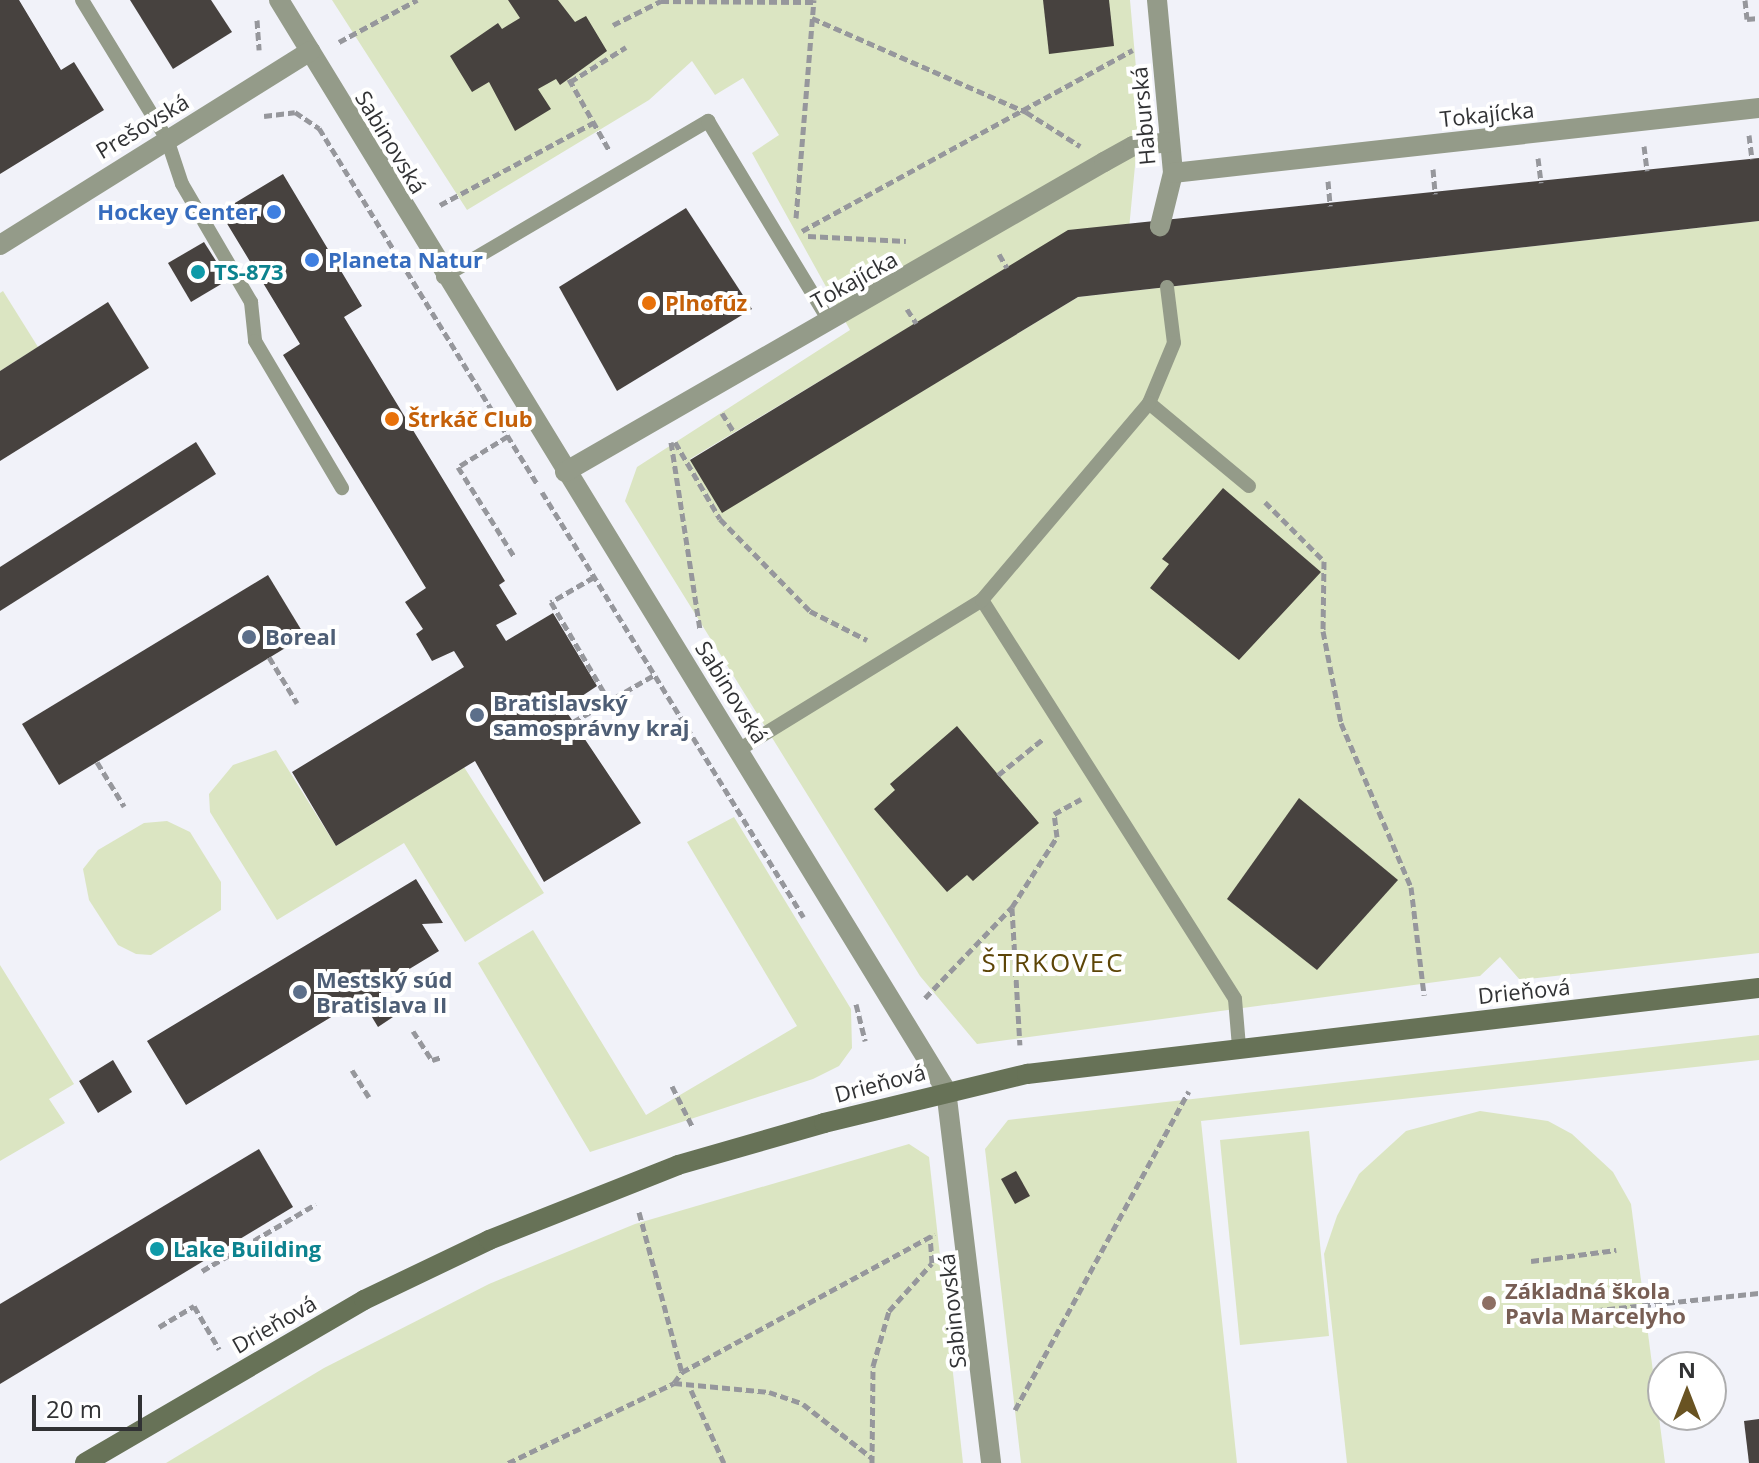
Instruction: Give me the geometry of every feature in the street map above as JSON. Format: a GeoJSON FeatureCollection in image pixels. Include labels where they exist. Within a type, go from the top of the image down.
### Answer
{"type":"FeatureCollection","features":[{"type":"Feature","properties":{"kind":"street","name":"Sabinovská"},"geometry":{"type":"LineString","coordinates":[[279,0],[443,277],[740,749],[946,1090],[968,1231],[991,1463]]}},
{"type":"Feature","properties":{"kind":"street","name":"Haburská"},"geometry":{"type":"LineString","coordinates":[[1157,0],[1173,173],[1160,226]]}},
{"type":"Feature","properties":{"kind":"street","name":"Prešovská"},"geometry":{"type":"LineString","coordinates":[[0,245],[310,51]]}},
{"type":"Feature","properties":{"kind":"street","name":"Tokajícka"},"geometry":{"type":"LineString","coordinates":[[1173,173],[1759,108]]}},
{"type":"Feature","properties":{"kind":"street","name":"Tokajícka"},"geometry":{"type":"LineString","coordinates":[[565,472],[1133,146],[1170,142]]}},
{"type":"Feature","properties":{"kind":"street","name":"Drieňová"},"geometry":{"type":"LineString","coordinates":[[85,1463],[364,1300],[489,1240],[678,1165],[946,1090],[1239,1047],[1759,988]]}},
{"type":"Feature","properties":{"kind":"lane"},"geometry":{"type":"LineString","coordinates":[[82,0],[167,139],[182,184],[251,302],[255,341],[342,488]]}},
{"type":"Feature","properties":{"kind":"lane"},"geometry":{"type":"LineString","coordinates":[[443,277],[708,121],[829,321]]}},
{"type":"Feature","properties":{"kind":"lane"},"geometry":{"type":"LineString","coordinates":[[740,749],[982,600],[1149,403],[1174,343],[1167,287]]}},
{"type":"Feature","properties":{"kind":"lane"},"geometry":{"type":"LineString","coordinates":[[1149,403],[1249,486]]}},
{"type":"Feature","properties":{"kind":"lane"},"geometry":{"type":"LineString","coordinates":[[982,600],[1235,999],[1239,1047]]}},
{"type":"Feature","properties":{"kind":"path"},"geometry":{"type":"LineString","coordinates":[[339,42],[417,0]]}},
{"type":"Feature","properties":{"kind":"path"},"geometry":{"type":"LineString","coordinates":[[1745,0],[1747,19],[1759,18]]}},
{"type":"Feature","properties":{"kind":"path"},"geometry":{"type":"LineString","coordinates":[[613,25],[661,1],[814,1],[795,235]]}},
{"type":"Feature","properties":{"kind":"path"},"geometry":{"type":"LineString","coordinates":[[812,18],[1026,112],[1104,162]]}},
{"type":"Feature","properties":{"kind":"path"},"geometry":{"type":"LineString","coordinates":[[795,235],[1126,59],[1140,38]]}},
{"type":"Feature","properties":{"kind":"path"},"geometry":{"type":"LineString","coordinates":[[621,172],[569,81],[626,47]]}},
{"type":"Feature","properties":{"kind":"path"},"geometry":{"type":"LineString","coordinates":[[295,112],[319,128],[809,928]]}},
{"type":"Feature","properties":{"kind":"path"},"geometry":{"type":"LineString","coordinates":[[440,205],[593,123]]}},
{"type":"Feature","properties":{"kind":"path"},"geometry":{"type":"LineString","coordinates":[[795,235],[965,244]]}},
{"type":"Feature","properties":{"kind":"path"},"geometry":{"type":"LineString","coordinates":[[717,405],[734,432]]}},
{"type":"Feature","properties":{"kind":"path"},"geometry":{"type":"LineString","coordinates":[[702,639],[671,434],[720,519],[810,611],[893,655]]}},
{"type":"Feature","properties":{"kind":"path"},"geometry":{"type":"LineString","coordinates":[[508,436],[458,467],[515,558]]}},
{"type":"Feature","properties":{"kind":"path"},"geometry":{"type":"LineString","coordinates":[[1249,486],[1324,561],[1323,631],[1341,723],[1411,887],[1424,995]]}},
{"type":"Feature","properties":{"kind":"path"},"geometry":{"type":"LineString","coordinates":[[594,577],[551,602],[609,701]]}},
{"type":"Feature","properties":{"kind":"path"},"geometry":{"type":"LineString","coordinates":[[269,657],[297,703]]}},
{"type":"Feature","properties":{"kind":"path"},"geometry":{"type":"LineString","coordinates":[[573,722],[654,675]]}},
{"type":"Feature","properties":{"kind":"path"},"geometry":{"type":"LineString","coordinates":[[998,775],[1062,723]]}},
{"type":"Feature","properties":{"kind":"path"},"geometry":{"type":"LineString","coordinates":[[97,762],[124,806]]}},
{"type":"Feature","properties":{"kind":"path"},"geometry":{"type":"LineString","coordinates":[[925,998],[1012,907],[1057,837],[1054,814],[1103,787]]}},
{"type":"Feature","properties":{"kind":"path"},"geometry":{"type":"LineString","coordinates":[[1012,907],[1020,1045]]}},
{"type":"Feature","properties":{"kind":"path"},"geometry":{"type":"LineString","coordinates":[[849,993],[865,1041]]}},
{"type":"Feature","properties":{"kind":"path"},"geometry":{"type":"LineString","coordinates":[[413,1031],[432,1060],[442,1057]]}},
{"type":"Feature","properties":{"kind":"path"},"geometry":{"type":"LineString","coordinates":[[352,1070],[369,1097]]}},
{"type":"Feature","properties":{"kind":"path"},"geometry":{"type":"LineString","coordinates":[[672,1086],[692,1126]]}},
{"type":"Feature","properties":{"kind":"path"},"geometry":{"type":"LineString","coordinates":[[1008,1422],[1189,1091]]}},
{"type":"Feature","properties":{"kind":"path"},"geometry":{"type":"LineString","coordinates":[[202,1271],[316,1204]]}},
{"type":"Feature","properties":{"kind":"path"},"geometry":{"type":"LineString","coordinates":[[639,1212],[682,1372]]}},
{"type":"Feature","properties":{"kind":"path"},"geometry":{"type":"LineString","coordinates":[[508,1463],[674,1383],[682,1372],[930,1235],[968,1231]]}},
{"type":"Feature","properties":{"kind":"path"},"geometry":{"type":"LineString","coordinates":[[872,1461],[877,1352],[889,1311],[932,1263],[930,1235]]}},
{"type":"Feature","properties":{"kind":"path"},"geometry":{"type":"LineString","coordinates":[[1531,1261],[1616,1250]]}},
{"type":"Feature","properties":{"kind":"path"},"geometry":{"type":"LineString","coordinates":[[1571,1313],[1759,1293]]}},
{"type":"Feature","properties":{"kind":"path"},"geometry":{"type":"LineString","coordinates":[[159,1327],[194,1306],[219,1349]]}},
{"type":"Feature","properties":{"kind":"path"},"geometry":{"type":"LineString","coordinates":[[674,1383],[691,1390],[769,1392],[803,1404],[872,1461]]}},
{"type":"Feature","properties":{"kind":"path"},"geometry":{"type":"LineString","coordinates":[[691,1390],[724,1463]]}},
{"type":"Feature","properties":{"kind":"green space"},"geometry":{"type":"Polygon","coordinates":[[[332,0],[1130,0],[1140,113],[1129,229],[916,323],[690,459],[722,512],[1078,297],[1759,221],[1759,953],[1520,980],[1500,957],[1480,976],[977,1044],[920,976],[625,501],[637,467],[850,330],[752,153],[779,135],[743,78],[715,95],[692,61],[649,100],[467,210],[332,0]]]}},
{"type":"Feature","properties":{"kind":"green space"},"geometry":{"type":"Polygon","coordinates":[[[3,291],[38,347],[0,371],[0,293],[3,291]]]}},
{"type":"Feature","properties":{"kind":"green space"},"geometry":{"type":"Polygon","coordinates":[[[276,750],[336,846],[464,767],[544,893],[465,942],[404,843],[277,920],[210,812],[209,794],[233,765],[276,750]]]}},
{"type":"Feature","properties":{"kind":"green space"},"geometry":{"type":"Polygon","coordinates":[[[734,817],[851,1009],[852,1048],[839,1066],[813,1079],[590,1152],[478,963],[533,930],[646,1115],[797,1026],[687,842],[734,817]]]}},
{"type":"Feature","properties":{"kind":"green space"},"geometry":{"type":"Polygon","coordinates":[[[167,821],[190,832],[221,882],[221,910],[151,955],[136,954],[118,945],[89,900],[83,869],[98,850],[144,823],[167,821]]]}},
{"type":"Feature","properties":{"kind":"green space"},"geometry":{"type":"Polygon","coordinates":[[[0,965],[74,1084],[49,1099],[65,1123],[0,1161],[0,965]]]}},
{"type":"Feature","properties":{"kind":"green space"},"geometry":{"type":"Polygon","coordinates":[[[1759,1035],[1759,1060],[1201,1121],[1237,1463],[1021,1463],[985,1149],[1008,1120],[1759,1035]]]}},
{"type":"Feature","properties":{"kind":"green space"},"geometry":{"type":"Polygon","coordinates":[[[1480,1111],[1548,1121],[1572,1134],[1613,1172],[1631,1204],[1650,1351],[1647,1351],[1647,1431],[1661,1431],[1665,1463],[1347,1463],[1324,1254],[1337,1216],[1359,1174],[1406,1131],[1480,1111]]]}},
{"type":"Feature","properties":{"kind":"green space"},"geometry":{"type":"Polygon","coordinates":[[[1309,1131],[1329,1336],[1240,1345],[1220,1140],[1309,1131]]]}},
{"type":"Feature","properties":{"kind":"green space"},"geometry":{"type":"Polygon","coordinates":[[[909,1144],[929,1157],[963,1463],[166,1463],[324,1368],[489,1284],[635,1224],[909,1144]]]}},
{"type":"Feature","properties":{"kind":"building"},"geometry":{"type":"Polygon","coordinates":[[[0,0],[19,0],[61,70],[74,62],[104,110],[0,174],[0,0]]]}},
{"type":"Feature","properties":{"kind":"building"},"geometry":{"type":"Polygon","coordinates":[[[130,0],[211,0],[232,32],[173,69],[130,0]]]}},
{"type":"Feature","properties":{"kind":"building"},"geometry":{"type":"Polygon","coordinates":[[[508,0],[558,0],[575,22],[586,16],[607,51],[560,85],[556,79],[538,89],[551,109],[515,131],[489,82],[472,92],[450,56],[498,23],[502,29],[520,18],[508,0]]]}},
{"type":"Feature","properties":{"kind":"building"},"geometry":{"type":"Polygon","coordinates":[[[1043,0],[1109,0],[1114,46],[1049,54],[1043,0]]]}},
{"type":"Feature","properties":{"kind":"building"},"geometry":{"type":"Polygon","coordinates":[[[1759,158],[1759,221],[1078,297],[722,513],[690,460],[1068,230],[1759,158]]]}},
{"type":"Feature","properties":{"kind":"building","name":"Bratislavský samosprávny kraj"},"geometry":{"type":"Polygon","coordinates":[[[283,174],[362,306],[344,317],[505,581],[499,585],[517,614],[496,625],[506,641],[553,613],[597,686],[564,708],[641,823],[544,882],[475,761],[336,846],[292,772],[464,667],[454,651],[432,661],[416,634],[423,629],[405,602],[426,588],[283,355],[300,344],[220,212],[283,174]]]}},
{"type":"Feature","properties":{"kind":"building"},"geometry":{"type":"Polygon","coordinates":[[[686,208],[752,309],[617,391],[559,287],[686,208]]]}},
{"type":"Feature","properties":{"kind":"building","name":"TS-873"},"geometry":{"type":"Polygon","coordinates":[[[204,242],[228,280],[191,302],[168,263],[204,242]]]}},
{"type":"Feature","properties":{"kind":"building"},"geometry":{"type":"Polygon","coordinates":[[[108,302],[149,368],[0,461],[0,371],[108,302]]]}},
{"type":"Feature","properties":{"kind":"building"},"geometry":{"type":"Polygon","coordinates":[[[196,442],[216,474],[0,611],[0,567],[196,442]]]}},
{"type":"Feature","properties":{"kind":"building"},"geometry":{"type":"Polygon","coordinates":[[[1223,488],[1321,572],[1239,660],[1150,588],[1169,564],[1162,559],[1223,488]]]}},
{"type":"Feature","properties":{"kind":"building"},"geometry":{"type":"Polygon","coordinates":[[[268,575],[305,636],[59,785],[22,724],[268,575]]]}},
{"type":"Feature","properties":{"kind":"building"},"geometry":{"type":"Polygon","coordinates":[[[957,726],[1039,823],[973,881],[967,875],[947,892],[874,809],[895,790],[890,784],[957,726]]]}},
{"type":"Feature","properties":{"kind":"building"},"geometry":{"type":"Polygon","coordinates":[[[1299,798],[1398,880],[1317,970],[1227,899],[1299,798]]]}},
{"type":"Feature","properties":{"kind":"building","name":"Mestský súd Bratislava II"},"geometry":{"type":"Polygon","coordinates":[[[416,879],[443,923],[422,924],[439,951],[378,988],[396,1015],[378,1027],[361,999],[186,1105],[147,1041],[416,879]]]}},
{"type":"Feature","properties":{"kind":"building"},"geometry":{"type":"Polygon","coordinates":[[[113,1060],[132,1092],[98,1113],[79,1081],[113,1060]]]}},
{"type":"Feature","properties":{"kind":"building","name":"Lake Building"},"geometry":{"type":"Polygon","coordinates":[[[259,1149],[293,1207],[0,1384],[0,1304],[259,1149]]]}},
{"type":"Feature","properties":{"kind":"building"},"geometry":{"type":"Polygon","coordinates":[[[1016,1171],[1030,1196],[1015,1204],[1001,1179],[1016,1171]]]}},
{"type":"Feature","properties":{"kind":"building"},"geometry":{"type":"Polygon","coordinates":[[[1759,1419],[1759,1463],[1749,1463],[1744,1421],[1759,1419]]]}},
{"type":"Feature","properties":{"kind":"place","name":"Hockey Center"},"geometry":{"type":"Point","coordinates":[274,212]}},
{"type":"Feature","properties":{"kind":"place","name":"Planeta Natur"},"geometry":{"type":"Point","coordinates":[312,260]}},
{"type":"Feature","properties":{"kind":"place","name":"TS-873"},"geometry":{"type":"Point","coordinates":[198,272]}},
{"type":"Feature","properties":{"kind":"place","name":"Plnofúz"},"geometry":{"type":"Point","coordinates":[649,303]}},
{"type":"Feature","properties":{"kind":"place","name":"Štrkáč Club"},"geometry":{"type":"Point","coordinates":[392,419]}},
{"type":"Feature","properties":{"kind":"place","name":"Boreal"},"geometry":{"type":"Point","coordinates":[249,637]}},
{"type":"Feature","properties":{"kind":"place","name":"Bratislavský samosprávny kraj"},"geometry":{"type":"Point","coordinates":[477,715]}},
{"type":"Feature","properties":{"kind":"place","name":"Mestský súd Bratislava II"},"geometry":{"type":"Point","coordinates":[300,992]}},
{"type":"Feature","properties":{"kind":"place","name":"Lake Building"},"geometry":{"type":"Point","coordinates":[157,1249]}},
{"type":"Feature","properties":{"kind":"place","name":"Základná škola Pavla Marcelyho"},"geometry":{"type":"Point","coordinates":[1489,1303]}},
{"type":"Feature","properties":{"kind":"district","name":"ŠTRKOVEC"},"geometry":{"type":"Point","coordinates":[1053,963]}}]}
